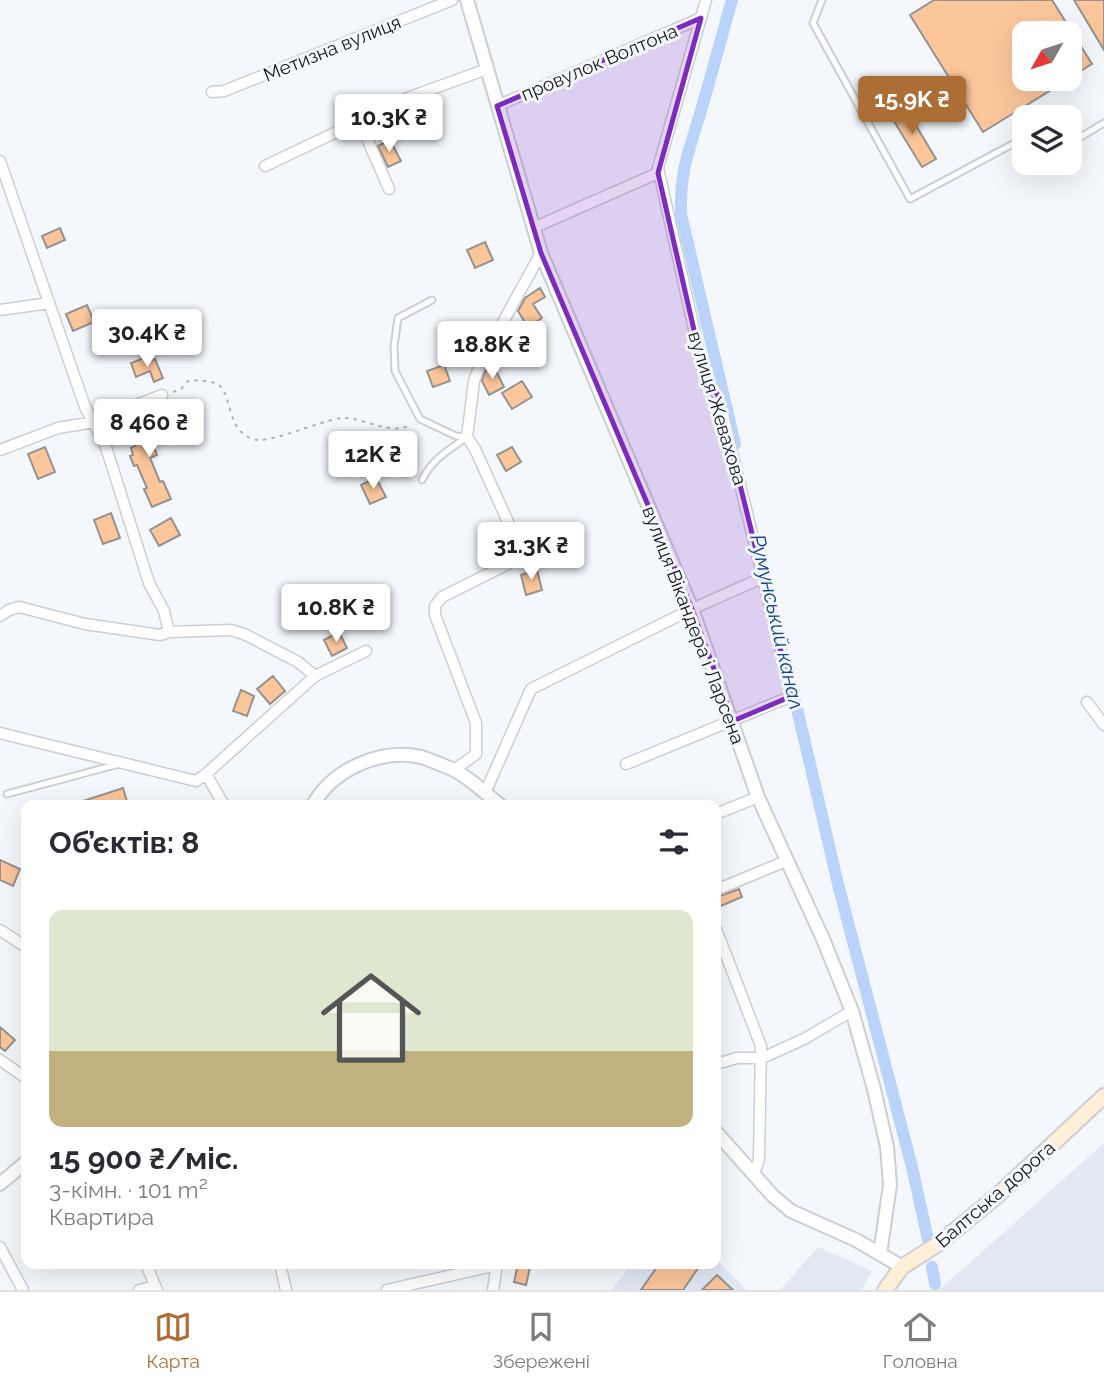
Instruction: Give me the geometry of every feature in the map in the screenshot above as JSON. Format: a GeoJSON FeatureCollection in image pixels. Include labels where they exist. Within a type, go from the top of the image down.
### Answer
{"type":"FeatureCollection","features":[{"type":"Feature","properties":{"kind":"main road","name":"Балтська дорога"},"geometry":{"type":"LineString","coordinates":[[885,1290],[902,1267],[941,1242],[998,1195],[1104,1096]]}},
{"type":"Feature","properties":{"kind":"street","name":"Метизна вулиця"},"geometry":{"type":"LineString","coordinates":[[212,92],[224,91],[452,0]]}},
{"type":"Feature","properties":{"kind":"street","name":"вулиця Вікандера і Ларсена"},"geometry":{"type":"LineString","coordinates":[[467,0],[541,253],[692,610],[758,797],[823,939],[852,1012],[874,1088],[887,1147],[890,1185],[880,1254]]}},
{"type":"Feature","properties":{"kind":"street","name":"вулиця Жевахова"},"geometry":{"type":"LineString","coordinates":[[706,0],[658,173],[705,377],[718,395],[792,696],[733,721]]}},
{"type":"Feature","properties":{"kind":"street","name":"провулок Волтона"},"geometry":{"type":"LineString","coordinates":[[497,106],[701,19]]}},
{"type":"Feature","properties":{"kind":"street"},"geometry":{"type":"LineString","coordinates":[[265,166],[410,97],[487,69]]}},
{"type":"Feature","properties":{"kind":"street"},"geometry":{"type":"LineString","coordinates":[[359,120],[389,189]]}},
{"type":"Feature","properties":{"kind":"street"},"geometry":{"type":"LineString","coordinates":[[0,161],[85,407],[105,444],[149,583],[164,611],[169,632]]}},
{"type":"Feature","properties":{"kind":"street"},"geometry":{"type":"LineString","coordinates":[[533,229],[658,173]]}},
{"type":"Feature","properties":{"kind":"street"},"geometry":{"type":"LineString","coordinates":[[454,770],[476,754],[476,723],[435,615],[435,606],[442,597],[508,564],[517,554],[518,544],[467,437],[470,403],[481,362],[541,253]]}},
{"type":"Feature","properties":{"kind":"street"},"geometry":{"type":"LineString","coordinates":[[0,310],[48,303]]}},
{"type":"Feature","properties":{"kind":"street"},"geometry":{"type":"LineString","coordinates":[[0,450],[58,428],[94,422],[162,395]]}},
{"type":"Feature","properties":{"kind":"street"},"geometry":{"type":"LineString","coordinates":[[485,793],[531,689],[764,578]]}},
{"type":"Feature","properties":{"kind":"street"},"geometry":{"type":"LineString","coordinates":[[0,615],[19,607],[114,630],[159,635],[169,632],[231,630],[298,662],[315,676]]}},
{"type":"Feature","properties":{"kind":"street"},"geometry":{"type":"LineString","coordinates":[[0,733],[196,781],[315,676],[366,651]]}},
{"type":"Feature","properties":{"kind":"street"},"geometry":{"type":"LineString","coordinates":[[1087,702],[1104,725]]}},
{"type":"Feature","properties":{"kind":"street"},"geometry":{"type":"LineString","coordinates":[[626,764],[733,721]]}},
{"type":"Feature","properties":{"kind":"street"},"geometry":{"type":"LineString","coordinates":[[317,800],[332,782],[349,769],[377,757],[419,757],[454,770],[494,800]]}},
{"type":"Feature","properties":{"kind":"street"},"geometry":{"type":"LineString","coordinates":[[206,774],[221,800]]}},
{"type":"Feature","properties":{"kind":"street"},"geometry":{"type":"LineString","coordinates":[[721,812],[758,797]]}},
{"type":"Feature","properties":{"kind":"street"},"geometry":{"type":"LineString","coordinates":[[721,888],[786,862]]}},
{"type":"Feature","properties":{"kind":"street"},"geometry":{"type":"LineString","coordinates":[[0,930],[21,944]]}},
{"type":"Feature","properties":{"kind":"street"},"geometry":{"type":"LineString","coordinates":[[721,942],[761,1046],[760,1159],[754,1174]]}},
{"type":"Feature","properties":{"kind":"street"},"geometry":{"type":"LineString","coordinates":[[721,1063],[737,1058],[762,1058],[804,1039],[852,1012]]}},
{"type":"Feature","properties":{"kind":"street"},"geometry":{"type":"LineString","coordinates":[[0,1060],[21,1075]]}},
{"type":"Feature","properties":{"kind":"street"},"geometry":{"type":"LineString","coordinates":[[721,1138],[773,1196],[792,1211],[902,1267]]}},
{"type":"Feature","properties":{"kind":"street"},"geometry":{"type":"LineString","coordinates":[[0,1184],[21,1166]]}},
{"type":"Feature","properties":{"kind":"street"},"geometry":{"type":"LineString","coordinates":[[0,1247],[23,1290]]}},
{"type":"Feature","properties":{"kind":"street"},"geometry":{"type":"LineString","coordinates":[[139,1290],[156,1288],[148,1269]]}},
{"type":"Feature","properties":{"kind":"street"},"geometry":{"type":"LineString","coordinates":[[281,1269],[286,1290]]}},
{"type":"Feature","properties":{"kind":"street"},"geometry":{"type":"LineString","coordinates":[[387,1290],[476,1269]]}},
{"type":"Feature","properties":{"kind":"street"},"geometry":{"type":"LineString","coordinates":[[493,1290],[496,1269]]}},
{"type":"Feature","properties":{"kind":"lane"},"geometry":{"type":"LineString","coordinates":[[822,0],[813,23],[910,199],[1012,144]]}},
{"type":"Feature","properties":{"kind":"lane"},"geometry":{"type":"LineString","coordinates":[[1082,136],[1104,123]]}},
{"type":"Feature","properties":{"kind":"lane"},"geometry":{"type":"LineString","coordinates":[[432,300],[398,317],[394,346],[395,371],[420,419],[456,436],[467,437]]}},
{"type":"Feature","properties":{"kind":"lane"},"geometry":{"type":"LineString","coordinates":[[422,480],[429,466],[439,456],[467,437]]}},
{"type":"Feature","properties":{"kind":"lane"},"geometry":{"type":"LineString","coordinates":[[7,794],[124,763]]}},
{"type":"Feature","properties":{"kind":"path"},"geometry":{"type":"LineString","coordinates":[[162,395],[181,389],[188,381],[217,384],[221,387],[230,412],[242,433],[259,441],[333,419],[346,418],[393,428],[407,428],[420,419]]}},
{"type":"Feature","properties":{"kind":"highlighted area"},"geometry":{"type":"Polygon","coordinates":[[[701,18],[658,173],[705,378],[718,395],[792,696],[733,721],[692,609],[541,253],[497,106],[701,18]]]}},
{"type":"Feature","properties":{"kind":"shaded area"},"geometry":{"type":"Polygon","coordinates":[[[1104,1143],[1104,1290],[938,1290],[973,1260],[1104,1143]]]}},
{"type":"Feature","properties":{"kind":"shaded area"},"geometry":{"type":"Polygon","coordinates":[[[818,1247],[872,1271],[862,1290],[780,1290],[818,1247]]]}},
{"type":"Feature","properties":{"kind":"shaded area"},"geometry":{"type":"Polygon","coordinates":[[[721,1264],[747,1290],[612,1290],[627,1269],[721,1269],[721,1264]]]}},
{"type":"Feature","properties":{"kind":"building"},"geometry":{"type":"Polygon","coordinates":[[[934,0],[1052,0],[1065,21],[1012,21],[1012,91],[1050,91],[1027,105],[1012,105],[1012,114],[983,132],[910,15],[934,0]]]}},
{"type":"Feature","properties":{"kind":"building"},"geometry":{"type":"Polygon","coordinates":[[[1074,0],[1104,0],[1104,50],[1074,0]]]}},
{"type":"Feature","properties":{"kind":"building"},"geometry":{"type":"Polygon","coordinates":[[[1082,48],[1092,64],[1082,70],[1082,48]]]}},
{"type":"Feature","properties":{"kind":"building"},"geometry":{"type":"Polygon","coordinates":[[[903,104],[936,159],[922,167],[889,113],[903,104]]]}},
{"type":"Feature","properties":{"kind":"building"},"geometry":{"type":"Polygon","coordinates":[[[390,140],[401,161],[388,167],[378,146],[390,140]]]}},
{"type":"Feature","properties":{"kind":"building"},"geometry":{"type":"Polygon","coordinates":[[[60,228],[65,240],[47,248],[42,236],[60,228]]]}},
{"type":"Feature","properties":{"kind":"building"},"geometry":{"type":"Polygon","coordinates":[[[485,242],[493,260],[475,268],[467,250],[485,242]]]}},
{"type":"Feature","properties":{"kind":"building"},"geometry":{"type":"Polygon","coordinates":[[[540,288],[545,297],[533,304],[542,318],[528,327],[518,311],[525,298],[540,288]]]}},
{"type":"Feature","properties":{"kind":"building"},"geometry":{"type":"Polygon","coordinates":[[[87,305],[94,322],[73,331],[66,314],[87,305]]]}},
{"type":"Feature","properties":{"kind":"building"},"geometry":{"type":"Polygon","coordinates":[[[144,358],[146,362],[155,359],[163,378],[154,382],[150,371],[136,377],[131,363],[144,358]]]}},
{"type":"Feature","properties":{"kind":"building"},"geometry":{"type":"Polygon","coordinates":[[[444,365],[450,381],[433,387],[427,371],[444,365]]]}},
{"type":"Feature","properties":{"kind":"building"},"geometry":{"type":"Polygon","coordinates":[[[494,367],[504,387],[489,395],[482,381],[485,371],[494,367]]]}},
{"type":"Feature","properties":{"kind":"building"},"geometry":{"type":"Polygon","coordinates":[[[522,381],[532,397],[512,409],[502,393],[522,381]]]}},
{"type":"Feature","properties":{"kind":"building"},"geometry":{"type":"Polygon","coordinates":[[[162,416],[167,428],[149,435],[157,455],[150,458],[171,499],[152,507],[144,489],[147,488],[130,456],[133,455],[131,448],[135,446],[128,429],[162,416]]]}},
{"type":"Feature","properties":{"kind":"building"},"geometry":{"type":"Polygon","coordinates":[[[45,447],[55,472],[38,479],[28,454],[45,447]]]}},
{"type":"Feature","properties":{"kind":"building"},"geometry":{"type":"Polygon","coordinates":[[[512,447],[521,462],[506,471],[497,455],[512,447]]]}},
{"type":"Feature","properties":{"kind":"building"},"geometry":{"type":"Polygon","coordinates":[[[376,478],[386,497],[370,504],[361,485],[376,478]]]}},
{"type":"Feature","properties":{"kind":"building"},"geometry":{"type":"Polygon","coordinates":[[[111,513],[120,538],[103,544],[94,520],[111,513]]]}},
{"type":"Feature","properties":{"kind":"building"},"geometry":{"type":"Polygon","coordinates":[[[171,518],[180,535],[159,546],[150,530],[171,518]]]}},
{"type":"Feature","properties":{"kind":"building"},"geometry":{"type":"Polygon","coordinates":[[[537,570],[542,590],[526,595],[521,575],[537,570]]]}},
{"type":"Feature","properties":{"kind":"building"},"geometry":{"type":"Polygon","coordinates":[[[339,632],[347,648],[332,656],[324,640],[339,632]]]}},
{"type":"Feature","properties":{"kind":"building"},"geometry":{"type":"Polygon","coordinates":[[[273,676],[285,691],[270,704],[257,689],[273,676]]]}},
{"type":"Feature","properties":{"kind":"building"},"geometry":{"type":"Polygon","coordinates":[[[241,690],[254,696],[247,716],[233,711],[241,690]]]}},
{"type":"Feature","properties":{"kind":"building"},"geometry":{"type":"Polygon","coordinates":[[[123,788],[127,800],[86,800],[123,788]]]}},
{"type":"Feature","properties":{"kind":"building"},"geometry":{"type":"Polygon","coordinates":[[[0,860],[20,869],[13,886],[0,880],[0,860]]]}},
{"type":"Feature","properties":{"kind":"building"},"geometry":{"type":"Polygon","coordinates":[[[739,889],[742,897],[721,906],[721,896],[739,889]]]}},
{"type":"Feature","properties":{"kind":"building"},"geometry":{"type":"Polygon","coordinates":[[[0,1027],[15,1040],[5,1051],[0,1047],[0,1027]]]}},
{"type":"Feature","properties":{"kind":"building"},"geometry":{"type":"Polygon","coordinates":[[[517,1269],[530,1269],[526,1285],[514,1282],[517,1269]]]}},
{"type":"Feature","properties":{"kind":"building"},"geometry":{"type":"Polygon","coordinates":[[[656,1269],[698,1269],[683,1290],[641,1290],[656,1269]]]}},
{"type":"Feature","properties":{"kind":"building"},"geometry":{"type":"Polygon","coordinates":[[[717,1275],[733,1290],[702,1290],[717,1275]]]}},
{"type":"Feature","properties":{"kind":"waterway","name":"Румунський канал"},"geometry":{"type":"LineString","coordinates":[[732,0],[686,162],[681,214],[735,444]]}},
{"type":"Feature","properties":{"kind":"waterway","name":"Румунський канал"},"geometry":{"type":"LineString","coordinates":[[791,683],[838,884],[912,1167],[929,1244]]}},
{"type":"Feature","properties":{"kind":"waterway","name":"Румунський канал"},"geometry":{"type":"LineString","coordinates":[[932,1267],[935,1284]]}}]}
